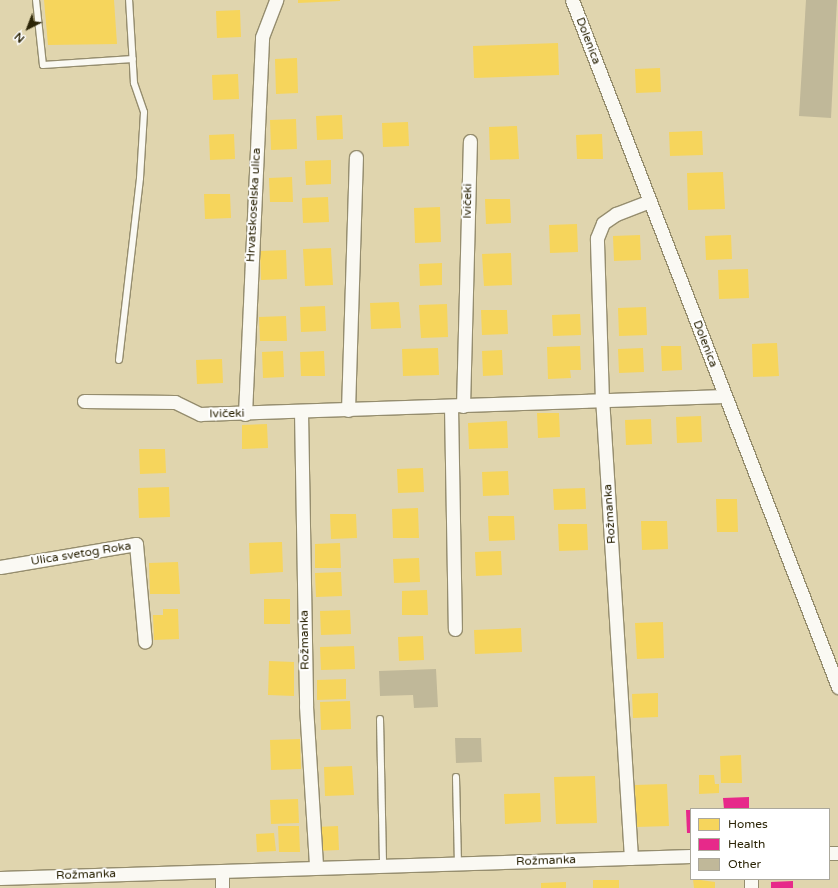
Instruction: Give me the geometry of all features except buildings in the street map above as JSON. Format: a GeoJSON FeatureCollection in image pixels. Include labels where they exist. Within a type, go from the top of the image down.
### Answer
{"type":"FeatureCollection","features":[{"type":"Feature","properties":{"kind":"street","name":"Hrvatskoselska ulica"},"geometry":{"type":"LineString","coordinates":[[245,414],[262,37],[276,0]]}},
{"type":"Feature","properties":{"kind":"street","name":"Dolenica"},"geometry":{"type":"LineString","coordinates":[[572,0],[838,687]]}},
{"type":"Feature","properties":{"kind":"street","name":"Ivičeki"},"geometry":{"type":"LineString","coordinates":[[455,629],[457,406],[470,141]]}},
{"type":"Feature","properties":{"kind":"street"},"geometry":{"type":"LineString","coordinates":[[348,410],[356,157]]}},
{"type":"Feature","properties":{"kind":"street","name":"Rožmanka"},"geometry":{"type":"LineString","coordinates":[[632,858],[602,400],[597,238],[603,223],[616,214],[650,201]]}},
{"type":"Feature","properties":{"kind":"street","name":"Ivičeki"},"geometry":{"type":"LineString","coordinates":[[84,401],[175,402],[200,414],[245,414],[725,396]]}},
{"type":"Feature","properties":{"kind":"street","name":"Rožmanka"},"geometry":{"type":"LineString","coordinates":[[301,412],[306,706],[316,868]]}},
{"type":"Feature","properties":{"kind":"street","name":"Ulica svetog Roka"},"geometry":{"type":"LineString","coordinates":[[0,567],[136,544],[145,642]]}},
{"type":"Feature","properties":{"kind":"street","name":"Rožmanka"},"geometry":{"type":"LineString","coordinates":[[0,878],[690,856]]}},
{"type":"Feature","properties":{"kind":"street"},"geometry":{"type":"LineString","coordinates":[[222,872],[222,888]]}},
{"type":"Feature","properties":{"kind":"lane"},"geometry":{"type":"LineString","coordinates":[[36,0],[43,65],[132,59]]}},
{"type":"Feature","properties":{"kind":"lane"},"geometry":{"type":"LineString","coordinates":[[119,360],[140,178],[144,112],[134,83],[129,0]]}},
{"type":"Feature","properties":{"kind":"lane"},"geometry":{"type":"LineString","coordinates":[[380,720],[383,866]]}},
{"type":"Feature","properties":{"kind":"lane"},"geometry":{"type":"LineString","coordinates":[[456,777],[458,863]]}}]}
